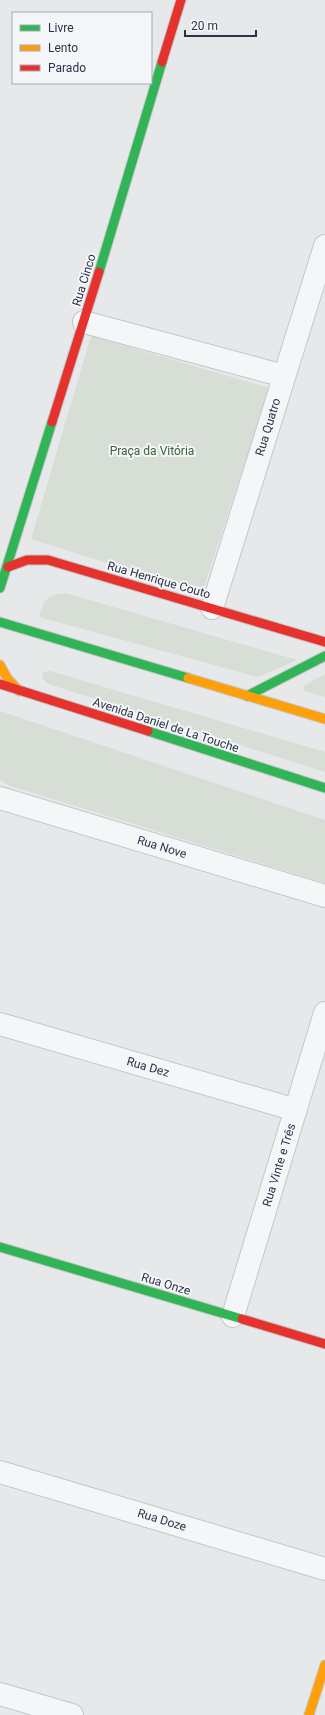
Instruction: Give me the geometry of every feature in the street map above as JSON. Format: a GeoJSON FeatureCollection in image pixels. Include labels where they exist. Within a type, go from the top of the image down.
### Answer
{"type":"FeatureCollection","features":[{"type":"Feature","properties":{"kind":"main road","name":"Rua Cinco"},"geometry":{"type":"LineString","coordinates":[[8,567],[181,0]]}},
{"type":"Feature","properties":{"kind":"main road","name":"Rua Henrique Couto"},"geometry":{"type":"LineString","coordinates":[[8,567],[18,561],[32,558],[48,560],[325,642]]}},
{"type":"Feature","properties":{"kind":"main road"},"geometry":{"type":"LineString","coordinates":[[0,588],[8,567]]}},
{"type":"Feature","properties":{"kind":"main road"},"geometry":{"type":"LineString","coordinates":[[0,622],[325,719]]}},
{"type":"Feature","properties":{"kind":"main road"},"geometry":{"type":"LineString","coordinates":[[247,696],[325,656]]}},
{"type":"Feature","properties":{"kind":"main road"},"geometry":{"type":"LineString","coordinates":[[0,665],[7,678],[20,690]]}},
{"type":"Feature","properties":{"kind":"main road","name":"Avenida Daniel de La Touche"},"geometry":{"type":"LineString","coordinates":[[0,684],[325,788]]}},
{"type":"Feature","properties":{"kind":"main road","name":"Rua Onze"},"geometry":{"type":"LineString","coordinates":[[0,1247],[325,1344]]}},
{"type":"Feature","properties":{"kind":"main road"},"geometry":{"type":"LineString","coordinates":[[310,1715],[325,1665]]}},
{"type":"Feature","properties":{"kind":"street","name":"Rua Quatro"},"geometry":{"type":"LineString","coordinates":[[212,608],[325,246]]}},
{"type":"Feature","properties":{"kind":"street"},"geometry":{"type":"LineString","coordinates":[[84,322],[284,376]]}},
{"type":"Feature","properties":{"kind":"street","name":"Rua Nove"},"geometry":{"type":"LineString","coordinates":[[0,798],[325,896]]}},
{"type":"Feature","properties":{"kind":"street","name":"Rua Vinte e Três"},"geometry":{"type":"LineString","coordinates":[[233,1316],[325,1013]]}},
{"type":"Feature","properties":{"kind":"street","name":"Rua Dez"},"geometry":{"type":"LineString","coordinates":[[0,1024],[296,1110]]}},
{"type":"Feature","properties":{"kind":"street","name":"Rua Doze"},"geometry":{"type":"LineString","coordinates":[[0,1472],[325,1569]]}},
{"type":"Feature","properties":{"kind":"street"},"geometry":{"type":"LineString","coordinates":[[0,1694],[72,1715]]}},
{"type":"Feature","properties":{"kind":"green space","name":"Praça da Vitória"},"geometry":{"type":"Polygon","coordinates":[[[91,336],[269,388],[202,593],[31,539],[91,336]]]}},
{"type":"Feature","properties":{"kind":"green space"},"geometry":{"type":"Polygon","coordinates":[[[65,593],[297,660],[258,677],[39,617],[47,599],[54,595],[65,593]]]}},
{"type":"Feature","properties":{"kind":"green space"},"geometry":{"type":"Polygon","coordinates":[[[50,671],[325,752],[325,772],[48,684],[42,678],[44,672],[50,671]]]}},
{"type":"Feature","properties":{"kind":"green space"},"geometry":{"type":"Polygon","coordinates":[[[325,674],[325,697],[304,691],[303,688],[305,685],[325,674]]]}},
{"type":"Feature","properties":{"kind":"green space"},"geometry":{"type":"Polygon","coordinates":[[[0,711],[325,820],[325,883],[10,786],[0,780],[0,711]]]}},
{"type":"Feature","properties":{"kind":"traffic: fast"},"geometry":{"type":"LineString","coordinates":[[99,272],[162,62]]}},
{"type":"Feature","properties":{"kind":"traffic: fast"},"geometry":{"type":"LineString","coordinates":[[0,588],[52,422]]}},
{"type":"Feature","properties":{"kind":"traffic: fast"},"geometry":{"type":"LineString","coordinates":[[0,622],[188,678]]}},
{"type":"Feature","properties":{"kind":"traffic: fast"},"geometry":{"type":"LineString","coordinates":[[247,696],[325,656]]}},
{"type":"Feature","properties":{"kind":"traffic: fast"},"geometry":{"type":"LineString","coordinates":[[148,731],[325,788]]}},
{"type":"Feature","properties":{"kind":"traffic: fast"},"geometry":{"type":"LineString","coordinates":[[0,1247],[242,1319]]}},
{"type":"Feature","properties":{"kind":"traffic: slow"},"geometry":{"type":"LineString","coordinates":[[0,665],[7,678],[19,691]]}},
{"type":"Feature","properties":{"kind":"traffic: slow"},"geometry":{"type":"LineString","coordinates":[[188,678],[325,719]]}},
{"type":"Feature","properties":{"kind":"traffic: slow"},"geometry":{"type":"LineString","coordinates":[[309,1715],[325,1665]]}},
{"type":"Feature","properties":{"kind":"traffic: jam"},"geometry":{"type":"LineString","coordinates":[[162,62],[181,0]]}},
{"type":"Feature","properties":{"kind":"traffic: jam"},"geometry":{"type":"LineString","coordinates":[[52,422],[99,272]]}},
{"type":"Feature","properties":{"kind":"traffic: jam"},"geometry":{"type":"LineString","coordinates":[[8,567],[27,560],[48,560],[325,642]]}},
{"type":"Feature","properties":{"kind":"traffic: jam"},"geometry":{"type":"LineString","coordinates":[[0,684],[148,731]]}},
{"type":"Feature","properties":{"kind":"traffic: jam"},"geometry":{"type":"LineString","coordinates":[[242,1319],[325,1344]]}}]}
